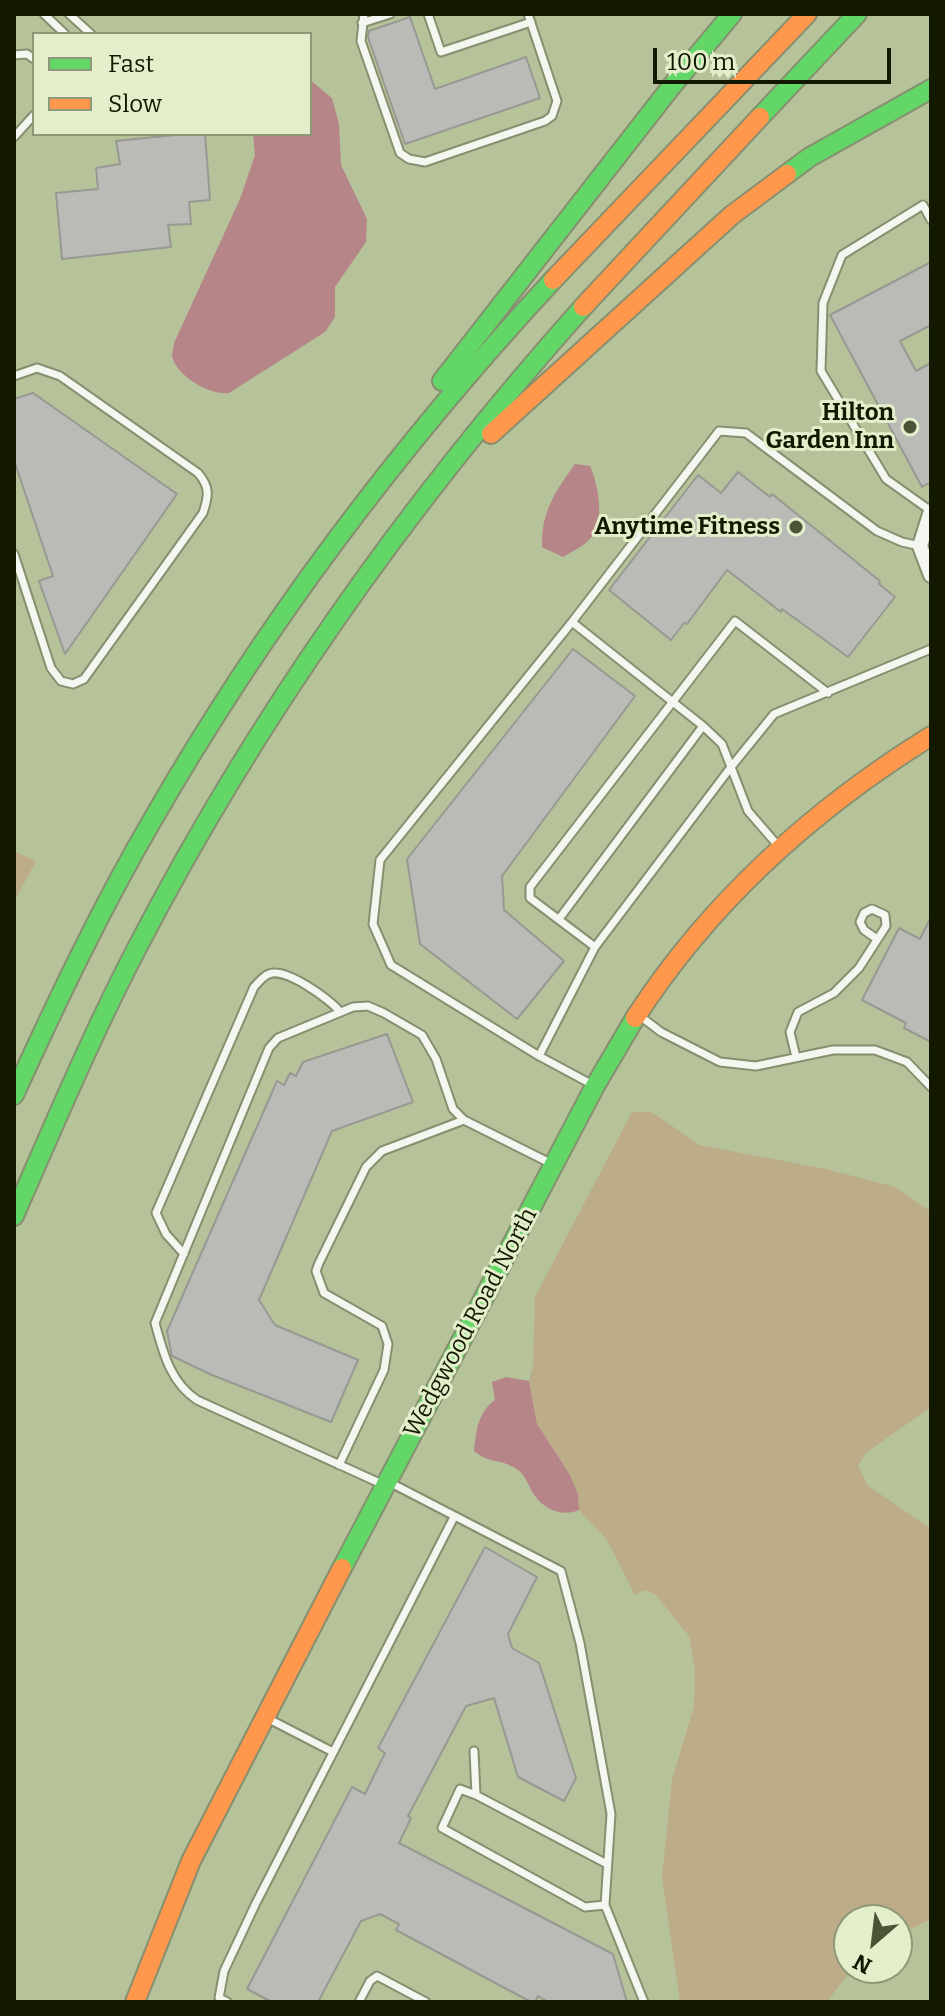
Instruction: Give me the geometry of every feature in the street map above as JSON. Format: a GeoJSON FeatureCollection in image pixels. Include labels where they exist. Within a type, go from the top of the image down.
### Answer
{"type":"FeatureCollection","features":[{"type":"Feature","properties":{"kind":"main road"},"geometry":{"type":"LineString","coordinates":[[671,87],[714,14]]}},
{"type":"Feature","properties":{"kind":"main road"},"geometry":{"type":"LineString","coordinates":[[14,1095],[98,917],[209,724],[365,480],[671,87],[732,14]]}},
{"type":"Feature","properties":{"kind":"main road"},"geometry":{"type":"LineString","coordinates":[[264,641],[361,505],[446,400],[535,300],[807,14]]}},
{"type":"Feature","properties":{"kind":"main road"},"geometry":{"type":"LineString","coordinates":[[14,1216],[112,999],[197,839],[324,636],[424,497],[532,364],[857,14]]}},
{"type":"Feature","properties":{"kind":"main road"},"geometry":{"type":"LineString","coordinates":[[424,497],[732,215],[798,164],[931,89]]}},
{"type":"Feature","properties":{"kind":"main road","name":"Wedgwood Road North"},"geometry":{"type":"LineString","coordinates":[[135,2002],[191,1861],[595,1086],[637,1015],[680,956],[731,896],[874,772],[931,736]]}},
{"type":"Feature","properties":{"kind":"street"},"geometry":{"type":"LineString","coordinates":[[931,511],[920,546],[931,575]]}},
{"type":"Feature","properties":{"kind":"lane"},"geometry":{"type":"LineString","coordinates":[[44,14],[63,32]]}},
{"type":"Feature","properties":{"kind":"lane"},"geometry":{"type":"LineString","coordinates":[[69,14],[89,32]]}},
{"type":"Feature","properties":{"kind":"lane"},"geometry":{"type":"LineString","coordinates":[[390,14],[363,18],[361,41],[400,153],[409,159],[425,162],[552,116],[557,101],[529,18],[441,52],[428,14]]}},
{"type":"Feature","properties":{"kind":"lane"},"geometry":{"type":"LineString","coordinates":[[14,137],[32,117]]}},
{"type":"Feature","properties":{"kind":"lane"},"geometry":{"type":"LineString","coordinates":[[931,220],[923,205],[842,255],[823,303],[821,371],[886,479],[931,511]]}},
{"type":"Feature","properties":{"kind":"lane"},"geometry":{"type":"LineString","coordinates":[[14,376],[37,368],[60,376],[198,473],[208,484],[203,513],[84,679],[73,684],[61,681],[51,668],[14,554]]}},
{"type":"Feature","properties":{"kind":"lane"},"geometry":{"type":"LineString","coordinates":[[595,1086],[539,1056],[391,965],[373,924],[380,860],[572,622],[719,431],[746,433],[877,531],[920,546]]}},
{"type":"Feature","properties":{"kind":"lane"},"geometry":{"type":"LineString","coordinates":[[595,947],[530,898],[530,887],[735,621],[828,693]]}},
{"type":"Feature","properties":{"kind":"lane"},"geometry":{"type":"LineString","coordinates":[[572,622],[674,701],[722,744],[748,811],[782,849]]}},
{"type":"Feature","properties":{"kind":"lane"},"geometry":{"type":"LineString","coordinates":[[539,1056],[595,947],[774,714],[931,649]]}},
{"type":"Feature","properties":{"kind":"lane"},"geometry":{"type":"LineString","coordinates":[[559,919],[703,726]]}},
{"type":"Feature","properties":{"kind":"lane"},"geometry":{"type":"LineString","coordinates":[[796,1057],[790,1032],[798,1012],[834,993],[859,968],[877,939]]}},
{"type":"Feature","properties":{"kind":"lane"},"geometry":{"type":"LineString","coordinates":[[184,1254],[166,1234],[156,1213],[254,987],[267,974],[280,972],[331,1000],[340,1012]]}},
{"type":"Feature","properties":{"kind":"lane"},"geometry":{"type":"LineString","coordinates":[[554,1165],[464,1120],[453,1109],[436,1059],[422,1035],[368,1006],[340,1012],[278,1038],[269,1048],[155,1323],[166,1361],[183,1391],[197,1400],[386,1484],[561,1571],[580,1643],[611,1814],[605,1905],[644,2002]]}},
{"type":"Feature","properties":{"kind":"lane"},"geometry":{"type":"LineString","coordinates":[[637,1015],[661,1032],[720,1062],[756,1066],[833,1050],[875,1050],[907,1062],[931,1087]]}},
{"type":"Feature","properties":{"kind":"lane"},"geometry":{"type":"LineString","coordinates":[[339,1465],[384,1370],[388,1344],[382,1326],[324,1293],[316,1271],[366,1167],[382,1151],[464,1120]]}},
{"type":"Feature","properties":{"kind":"lane"},"geometry":{"type":"LineString","coordinates":[[227,2002],[219,1998],[224,1971],[454,1517]]}},
{"type":"Feature","properties":{"kind":"lane"},"geometry":{"type":"LineString","coordinates":[[266,1718],[333,1752]]}},
{"type":"Feature","properties":{"kind":"lane"},"geometry":{"type":"LineString","coordinates":[[474,1751],[476,1795]]}},
{"type":"Feature","properties":{"kind":"lane"},"geometry":{"type":"LineString","coordinates":[[605,1905],[585,1907],[442,1828],[460,1789],[607,1864]]}},
{"type":"Feature","properties":{"kind":"lane"},"geometry":{"type":"LineString","coordinates":[[359,2002],[370,1981],[377,1976],[426,2002]]}},
{"type":"Feature","properties":{"kind":"shaded area"},"geometry":{"type":"Polygon","coordinates":[[[312,82],[332,98],[339,124],[341,165],[367,219],[366,242],[335,287],[335,317],[325,332],[229,393],[222,393],[195,383],[180,371],[172,356],[174,343],[240,199],[255,155],[253,136],[312,136],[312,82]]]}},
{"type":"Feature","properties":{"kind":"shaded area"},"geometry":{"type":"Polygon","coordinates":[[[575,464],[590,466],[598,493],[598,523],[590,539],[563,557],[542,547],[542,535],[551,503],[575,464]]]}},
{"type":"Feature","properties":{"kind":"shaded area"},"geometry":{"type":"Polygon","coordinates":[[[14,851],[36,861],[14,902],[14,851]]]}},
{"type":"Feature","properties":{"kind":"shaded area"},"geometry":{"type":"Polygon","coordinates":[[[632,1112],[652,1112],[699,1145],[826,1169],[895,1187],[931,1212],[931,1407],[867,1452],[858,1465],[867,1485],[931,1529],[931,1919],[913,1928],[913,1904],[833,1904],[833,1984],[840,1984],[827,2002],[680,2002],[662,1877],[672,1780],[694,1706],[695,1671],[689,1636],[656,1595],[645,1590],[635,1595],[607,1540],[579,1510],[578,1494],[570,1475],[537,1424],[529,1381],[533,1366],[535,1297],[632,1112]]]}},
{"type":"Feature","properties":{"kind":"shaded area"},"geometry":{"type":"Polygon","coordinates":[[[506,1377],[529,1381],[537,1424],[570,1475],[578,1494],[579,1510],[567,1513],[549,1508],[539,1501],[518,1470],[474,1451],[481,1416],[495,1400],[492,1382],[506,1377]]]}},
{"type":"Feature","properties":{"kind":"building"},"geometry":{"type":"Polygon","coordinates":[[[410,17],[435,89],[526,57],[540,98],[405,144],[368,37],[369,31],[410,17]]]}},
{"type":"Feature","properties":{"kind":"building"},"geometry":{"type":"Polygon","coordinates":[[[205,136],[210,200],[189,202],[191,224],[168,225],[171,247],[62,259],[56,193],[98,189],[96,168],[120,164],[116,141],[205,136]]]}},
{"type":"Feature","properties":{"kind":"building","name":"Hilton Garden Inn"},"geometry":{"type":"Polygon","coordinates":[[[931,262],[931,325],[900,341],[916,371],[931,363],[931,482],[922,487],[830,315],[931,262]]]}},
{"type":"Feature","properties":{"kind":"building"},"geometry":{"type":"Polygon","coordinates":[[[33,393],[177,494],[65,654],[39,581],[53,576],[14,460],[14,399],[33,393]]]}},
{"type":"Feature","properties":{"kind":"building"},"geometry":{"type":"Polygon","coordinates":[[[738,472],[770,497],[772,494],[880,581],[879,584],[895,597],[848,657],[782,609],[781,612],[727,570],[687,624],[684,623],[671,640],[609,590],[698,475],[721,493],[738,472]]]}},
{"type":"Feature","properties":{"kind":"building"},"geometry":{"type":"Polygon","coordinates":[[[573,649],[635,696],[502,876],[504,910],[564,961],[517,1019],[420,944],[407,859],[573,649]]]}},
{"type":"Feature","properties":{"kind":"building"},"geometry":{"type":"Polygon","coordinates":[[[931,917],[931,1042],[904,1028],[906,1023],[862,1000],[899,928],[920,939],[931,917]]]}},
{"type":"Feature","properties":{"kind":"building"},"geometry":{"type":"Polygon","coordinates":[[[387,1034],[413,1102],[332,1131],[259,1300],[275,1325],[358,1360],[331,1422],[172,1356],[167,1331],[277,1081],[284,1085],[290,1073],[296,1076],[303,1062],[387,1034]]]}},
{"type":"Feature","properties":{"kind":"building"},"geometry":{"type":"Polygon","coordinates":[[[485,1547],[537,1577],[508,1634],[512,1648],[539,1663],[576,1778],[564,1801],[518,1777],[494,1698],[466,1706],[408,1816],[411,1818],[399,1843],[613,1954],[627,2002],[548,2002],[538,1996],[535,2002],[531,2002],[396,1930],[399,1924],[380,1914],[361,1921],[318,2002],[272,2002],[247,1989],[352,1787],[365,1794],[385,1753],[378,1748],[485,1547]]]}},
{"type":"Feature","properties":{"kind":"traffic: fast"},"geometry":{"type":"LineString","coordinates":[[442,381],[671,87],[732,14]]}},
{"type":"Feature","properties":{"kind":"traffic: fast"},"geometry":{"type":"LineString","coordinates":[[760,117],[857,14]]}},
{"type":"Feature","properties":{"kind":"traffic: fast"},"geometry":{"type":"LineString","coordinates":[[787,174],[810,157],[931,89]]}},
{"type":"Feature","properties":{"kind":"traffic: fast"},"geometry":{"type":"LineString","coordinates":[[14,1095],[115,886],[241,676],[288,606],[389,472],[442,406],[553,280]]}},
{"type":"Feature","properties":{"kind":"traffic: fast"},"geometry":{"type":"LineString","coordinates":[[14,1216],[121,979],[184,860],[234,776],[286,693],[398,534],[457,456],[583,307]]}},
{"type":"Feature","properties":{"kind":"traffic: fast"},"geometry":{"type":"LineString","coordinates":[[342,1568],[595,1086],[635,1018]]}},
{"type":"Feature","properties":{"kind":"traffic: slow"},"geometry":{"type":"LineString","coordinates":[[553,280],[807,14]]}},
{"type":"Feature","properties":{"kind":"traffic: slow"},"geometry":{"type":"LineString","coordinates":[[583,307],[760,117]]}},
{"type":"Feature","properties":{"kind":"traffic: slow"},"geometry":{"type":"LineString","coordinates":[[491,434],[732,215],[787,174]]}},
{"type":"Feature","properties":{"kind":"traffic: slow"},"geometry":{"type":"LineString","coordinates":[[635,1018],[697,935],[768,860],[846,794],[931,736]]}},
{"type":"Feature","properties":{"kind":"traffic: slow"},"geometry":{"type":"LineString","coordinates":[[135,2002],[191,1861],[342,1568]]}},
{"type":"Feature","properties":{"kind":"place","name":"Hilton Garden Inn"},"geometry":{"type":"Point","coordinates":[910,427]}},
{"type":"Feature","properties":{"kind":"place","name":"Anytime Fitness"},"geometry":{"type":"Point","coordinates":[796,527]}}]}
